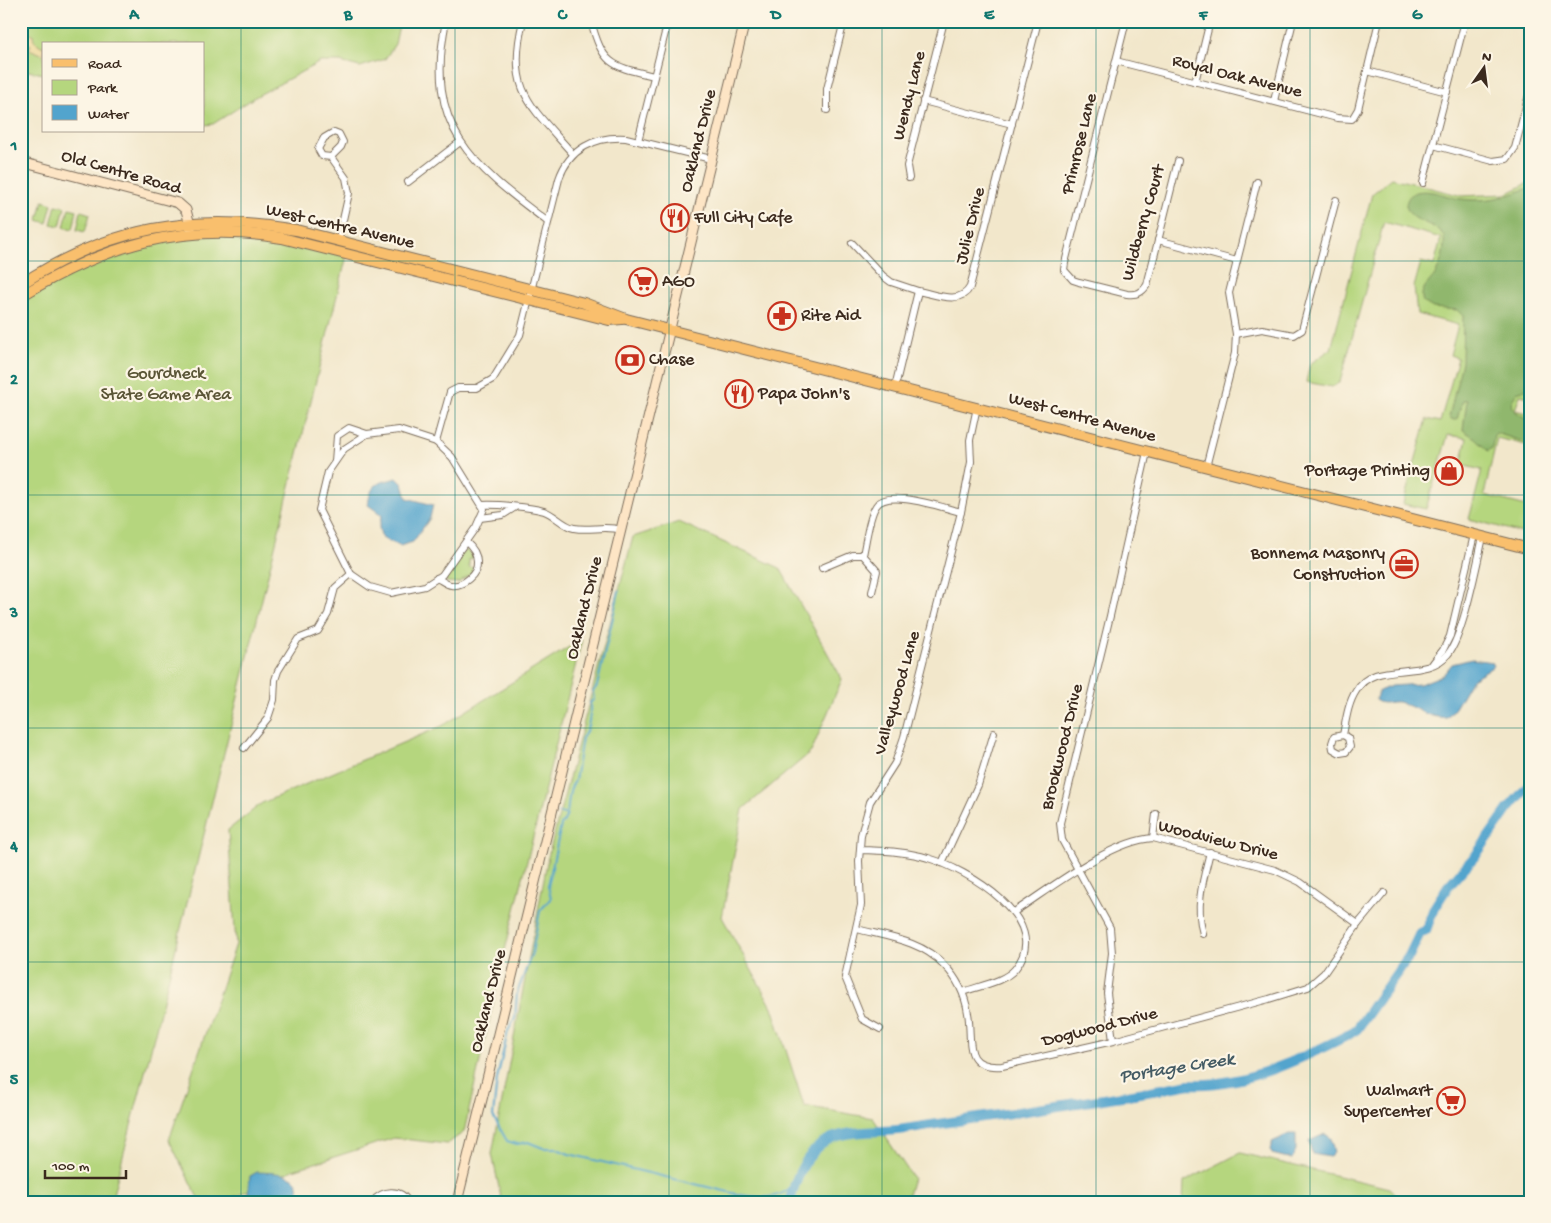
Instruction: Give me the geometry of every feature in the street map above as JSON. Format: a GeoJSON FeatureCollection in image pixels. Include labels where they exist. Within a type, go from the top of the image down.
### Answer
{"type":"FeatureCollection","features":[{"type":"Feature","properties":{"kind":"main road","name":"West Centre Avenue"},"geometry":{"type":"LineString","coordinates":[[21,284],[66,257],[135,232],[190,223],[260,225],[530,295],[584,303],[626,319],[1530,549]]}},
{"type":"Feature","properties":{"kind":"main road","name":"West Centre Avenue"},"geometry":{"type":"LineString","coordinates":[[21,296],[50,278],[93,257],[140,243],[192,234],[236,233],[338,246]]}},
{"type":"Feature","properties":{"kind":"street"},"geometry":{"type":"LineString","coordinates":[[446,21],[441,52],[442,86],[448,113],[460,142],[485,172],[548,222]]}},
{"type":"Feature","properties":{"kind":"street"},"geometry":{"type":"LineString","coordinates":[[523,21],[516,56],[521,90],[537,113],[573,154]]}},
{"type":"Feature","properties":{"kind":"street"},"geometry":{"type":"LineString","coordinates":[[591,21],[597,42],[607,59],[621,68],[654,76]]}},
{"type":"Feature","properties":{"kind":"street"},"geometry":{"type":"LineString","coordinates":[[638,141],[668,21]]}},
{"type":"Feature","properties":{"kind":"street","name":"Oakland Drive"},"geometry":{"type":"LineString","coordinates":[[457,1202],[745,21]]}},
{"type":"Feature","properties":{"kind":"street"},"geometry":{"type":"LineString","coordinates":[[827,110],[827,89],[844,21]]}},
{"type":"Feature","properties":{"kind":"street","name":"Wendy Lane"},"geometry":{"type":"LineString","coordinates":[[909,178],[907,166],[944,21]]}},
{"type":"Feature","properties":{"kind":"street","name":"Julie Drive"},"geometry":{"type":"LineString","coordinates":[[918,290],[951,298],[962,296],[968,291],[1038,21]]}},
{"type":"Feature","properties":{"kind":"street","name":"Primrose Lane"},"geometry":{"type":"LineString","coordinates":[[1126,21],[1065,264],[1066,273],[1079,282],[1128,294],[1140,293]]}},
{"type":"Feature","properties":{"kind":"street"},"geometry":{"type":"LineString","coordinates":[[1195,82],[1210,21]]}},
{"type":"Feature","properties":{"kind":"street"},"geometry":{"type":"LineString","coordinates":[[1274,101],[1293,21]]}},
{"type":"Feature","properties":{"kind":"street"},"geometry":{"type":"LineString","coordinates":[[1379,21],[1367,71],[1447,92]]}},
{"type":"Feature","properties":{"kind":"street"},"geometry":{"type":"LineString","coordinates":[[1423,183],[1465,21]]}},
{"type":"Feature","properties":{"kind":"street","name":"Royal Oak Avenue"},"geometry":{"type":"LineString","coordinates":[[1116,62],[1337,118],[1352,119],[1358,109],[1367,71]]}},
{"type":"Feature","properties":{"kind":"street"},"geometry":{"type":"LineString","coordinates":[[1433,145],[1493,161],[1507,159],[1515,148],[1530,91]]}},
{"type":"Feature","properties":{"kind":"street"},"geometry":{"type":"LineString","coordinates":[[924,101],[1012,124]]}},
{"type":"Feature","properties":{"kind":"street"},"geometry":{"type":"LineString","coordinates":[[436,442],[450,392],[458,388],[477,388],[493,379],[520,335],[556,189],[562,170],[573,154],[592,142],[604,138],[621,137],[711,159]]}},
{"type":"Feature","properties":{"kind":"street"},"geometry":{"type":"LineString","coordinates":[[408,182],[460,142]]}},
{"type":"Feature","properties":{"kind":"street"},"geometry":{"type":"LineString","coordinates":[[331,157],[346,178],[349,193],[338,246]]}},
{"type":"Feature","properties":{"kind":"street","name":"Wildberry Court"},"geometry":{"type":"LineString","coordinates":[[1140,293],[1146,284],[1178,161]]}},
{"type":"Feature","properties":{"kind":"street","name":"Old Centre Road"},"geometry":{"type":"LineString","coordinates":[[21,162],[178,203],[184,207],[192,234]]}},
{"type":"Feature","properties":{"kind":"street"},"geometry":{"type":"LineString","coordinates":[[1206,467],[1235,353],[1236,334],[1229,294],[1256,182]]}},
{"type":"Feature","properties":{"kind":"street"},"geometry":{"type":"LineString","coordinates":[[1236,334],[1262,329],[1294,335],[1302,330],[1336,200]]}},
{"type":"Feature","properties":{"kind":"street"},"geometry":{"type":"LineString","coordinates":[[1158,240],[1237,261]]}},
{"type":"Feature","properties":{"kind":"street"},"geometry":{"type":"LineString","coordinates":[[852,243],[891,282],[918,290],[895,387]]}},
{"type":"Feature","properties":{"kind":"street","name":"Valleywood Lane"},"geometry":{"type":"LineString","coordinates":[[880,1029],[862,1019],[846,983],[846,971],[857,930],[861,905],[860,850],[864,822],[870,802],[895,762],[904,737],[961,512],[971,462],[970,440],[977,407]]}},
{"type":"Feature","properties":{"kind":"street"},"geometry":{"type":"LineString","coordinates":[[334,463],[337,436],[349,428],[367,434],[399,430],[436,442],[452,457],[484,509],[466,542],[442,575],[425,586],[391,593],[370,587],[351,574],[320,510],[328,472],[344,449],[367,434]]}},
{"type":"Feature","properties":{"kind":"street","name":"Brookwood Drive"},"geometry":{"type":"LineString","coordinates":[[1113,1041],[1107,993],[1113,945],[1110,928],[1062,840],[1060,815],[1110,616],[1147,452]]}},
{"type":"Feature","properties":{"kind":"street"},"geometry":{"type":"LineString","coordinates":[[863,554],[875,507],[882,501],[901,498],[961,512]]}},
{"type":"Feature","properties":{"kind":"street"},"geometry":{"type":"LineString","coordinates":[[482,505],[500,504],[514,508],[544,511],[573,528],[612,527],[621,530]]}},
{"type":"Feature","properties":{"kind":"street"},"geometry":{"type":"LineString","coordinates":[[480,518],[503,514],[514,508]]}},
{"type":"Feature","properties":{"kind":"street"},"geometry":{"type":"LineString","coordinates":[[1432,664],[1443,650],[1451,629],[1479,536]]}},
{"type":"Feature","properties":{"kind":"street"},"geometry":{"type":"LineString","coordinates":[[1342,734],[1356,690],[1370,676],[1423,668],[1442,660],[1449,654],[1459,631],[1469,593],[1479,536]]}},
{"type":"Feature","properties":{"kind":"street"},"geometry":{"type":"LineString","coordinates":[[437,578],[451,585],[465,582],[474,574],[478,563],[474,550],[466,542]]}},
{"type":"Feature","properties":{"kind":"street"},"geometry":{"type":"LineString","coordinates":[[822,568],[863,554]]}},
{"type":"Feature","properties":{"kind":"street"},"geometry":{"type":"LineString","coordinates":[[863,554],[877,571],[872,592]]}},
{"type":"Feature","properties":{"kind":"street"},"geometry":{"type":"LineString","coordinates":[[244,748],[268,718],[274,700],[275,680],[298,639],[318,631],[328,614],[335,588],[351,574]]}},
{"type":"Feature","properties":{"kind":"street"},"geometry":{"type":"LineString","coordinates":[[1461,591],[1469,593]]}},
{"type":"Feature","properties":{"kind":"street"},"geometry":{"type":"LineString","coordinates":[[1451,629],[1459,631]]}},
{"type":"Feature","properties":{"kind":"street"},"geometry":{"type":"LineString","coordinates":[[942,863],[978,785],[994,734]]}},
{"type":"Feature","properties":{"kind":"street"},"geometry":{"type":"LineString","coordinates":[[1153,838],[1156,814]]}},
{"type":"Feature","properties":{"kind":"street","name":"Woodview Drive"},"geometry":{"type":"LineString","coordinates":[[1014,912],[1078,871],[1126,844],[1153,838],[1263,866],[1286,875],[1300,882],[1358,924]]}},
{"type":"Feature","properties":{"kind":"street"},"geometry":{"type":"LineString","coordinates":[[860,850],[907,854],[942,863],[981,884],[1014,912],[1024,932],[1025,942],[1015,969],[999,979],[963,992]]}},
{"type":"Feature","properties":{"kind":"street"},"geometry":{"type":"LineString","coordinates":[[1203,934],[1199,921],[1199,900],[1210,852]]}},
{"type":"Feature","properties":{"kind":"street","name":"Dogwood Drive"},"geometry":{"type":"LineString","coordinates":[[857,930],[911,943],[929,952],[950,972],[963,992],[968,1013],[971,1051],[978,1062],[985,1066],[1009,1065],[1113,1041],[1269,1000],[1308,987],[1324,972],[1358,924],[1384,893]]}},
{"type":"Feature","properties":{"kind":"street"},"geometry":{"type":"LineString","coordinates":[[373,1202],[389,1192],[398,1193],[406,1197],[408,1202]]}},
{"type":"Feature","properties":{"kind":"green space"},"geometry":{"type":"Polygon","coordinates":[[[21,21],[400,21],[395,44],[385,59],[360,67],[340,62],[320,62],[255,97],[213,124],[205,125],[205,42],[42,42],[42,74],[28,71],[21,66],[21,21]]]}},
{"type":"Feature","properties":{"kind":"green space"},"geometry":{"type":"Polygon","coordinates":[[[1392,178],[1462,196],[1506,194],[1530,182],[1530,397],[1520,395],[1515,410],[1530,414],[1530,446],[1497,438],[1484,495],[1530,507],[1530,535],[1469,519],[1482,470],[1461,465],[1467,438],[1448,435],[1426,509],[1403,504],[1427,419],[1440,422],[1458,358],[1450,355],[1458,325],[1417,314],[1414,287],[1421,262],[1434,265],[1441,238],[1384,222],[1340,382],[1332,387],[1306,382],[1310,364],[1331,349],[1372,194],[1392,178]]]}},
{"type":"Feature","properties":{"kind":"green space"},"geometry":{"type":"Polygon","coordinates":[[[1530,187],[1530,389],[1519,391],[1514,397],[1512,406],[1530,422],[1530,444],[1496,433],[1492,448],[1488,451],[1475,438],[1463,430],[1467,400],[1463,400],[1457,419],[1453,420],[1449,417],[1462,362],[1463,316],[1457,310],[1433,308],[1423,302],[1422,293],[1435,275],[1440,263],[1444,250],[1444,236],[1440,231],[1412,216],[1406,205],[1411,195],[1422,191],[1455,198],[1484,200],[1502,197],[1530,187]]]}},
{"type":"Feature","properties":{"kind":"green space"},"geometry":{"type":"Polygon","coordinates":[[[43,201],[52,204],[47,223],[38,220],[43,201]]]}},
{"type":"Feature","properties":{"kind":"green space"},"geometry":{"type":"Polygon","coordinates":[[[56,205],[65,207],[60,226],[51,224],[56,205]]]}},
{"type":"Feature","properties":{"kind":"green space"},"geometry":{"type":"Polygon","coordinates":[[[69,208],[77,210],[73,229],[64,227],[69,208]]]}},
{"type":"Feature","properties":{"kind":"green space"},"geometry":{"type":"Polygon","coordinates":[[[81,211],[90,214],[85,232],[77,230],[81,211]]]}},
{"type":"Feature","properties":{"kind":"green space","name":"Gourdneck State Game Area"},"geometry":{"type":"Polygon","coordinates":[[[242,231],[348,251],[150,1053],[111,1202],[21,1202],[21,296],[122,244],[242,231]]]}},
{"type":"Feature","properties":{"kind":"green space"},"geometry":{"type":"Polygon","coordinates":[[[679,522],[780,568],[842,679],[811,752],[743,809],[722,917],[772,1007],[804,1106],[873,1118],[913,1178],[906,1202],[502,1202],[492,1154],[548,857],[633,537],[679,522]]]}},
{"type":"Feature","properties":{"kind":"green space"},"geometry":{"type":"Polygon","coordinates":[[[467,549],[474,558],[469,559],[469,567],[474,568],[472,573],[458,583],[447,582],[443,576],[467,549]]]}},
{"type":"Feature","properties":{"kind":"green space"},"geometry":{"type":"Polygon","coordinates":[[[582,639],[506,946],[464,1132],[447,1144],[394,1138],[293,1170],[223,1202],[200,1202],[169,1140],[236,944],[228,830],[262,803],[442,726],[582,639]]]}},
{"type":"Feature","properties":{"kind":"green space"},"geometry":{"type":"Polygon","coordinates":[[[1240,1153],[1389,1188],[1404,1202],[1183,1202],[1184,1182],[1240,1153]]]}},
{"type":"Feature","properties":{"kind":"sand"},"geometry":{"type":"Polygon","coordinates":[[[30,33],[33,34],[34,41],[42,47],[42,54],[29,49],[31,45],[25,42],[30,33]]]}},
{"type":"Feature","properties":{"kind":"water"},"geometry":{"type":"Polygon","coordinates":[[[397,478],[403,484],[407,498],[433,505],[430,518],[413,542],[400,546],[382,538],[379,528],[382,515],[368,505],[371,492],[376,485],[397,478]]]}},
{"type":"Feature","properties":{"kind":"water"},"geometry":{"type":"Polygon","coordinates":[[[1472,659],[1492,662],[1494,666],[1472,679],[1455,708],[1447,717],[1428,715],[1398,702],[1384,703],[1375,700],[1379,691],[1391,686],[1420,684],[1443,675],[1452,664],[1472,659]]]}},
{"type":"Feature","properties":{"kind":"water"},"geometry":{"type":"Polygon","coordinates":[[[1289,1134],[1296,1134],[1296,1150],[1292,1159],[1272,1154],[1270,1150],[1272,1142],[1289,1134]]]}},
{"type":"Feature","properties":{"kind":"water"},"geometry":{"type":"Polygon","coordinates":[[[1325,1134],[1331,1138],[1334,1153],[1330,1157],[1312,1154],[1309,1141],[1325,1134]]]}},
{"type":"Feature","properties":{"kind":"water"},"geometry":{"type":"Polygon","coordinates":[[[257,1172],[277,1173],[291,1177],[296,1181],[298,1193],[279,1197],[274,1202],[247,1202],[250,1176],[257,1172]]]}},
{"type":"Feature","properties":{"kind":"waterway"},"geometry":{"type":"LineString","coordinates":[[619,591],[597,686],[593,692],[594,699],[590,703],[589,721],[582,738],[575,781],[570,791],[566,815],[561,825],[548,886],[551,898],[540,911],[532,953],[517,993],[515,1018],[508,1031],[497,1079],[493,1116],[507,1141],[517,1144],[528,1142],[543,1148],[555,1148],[569,1154],[741,1195],[768,1197],[780,1194],[793,1187]]}},
{"type":"Feature","properties":{"kind":"waterway","name":"Portage Creek"},"geometry":{"type":"LineString","coordinates":[[790,1202],[798,1176],[807,1160],[826,1141],[834,1137],[853,1133],[905,1129],[1190,1084],[1231,1081],[1272,1070],[1348,1035],[1357,1029],[1409,956],[1420,933],[1426,930],[1434,908],[1448,886],[1476,855],[1508,809],[1530,784]]}},
{"type":"Feature","properties":{"kind":"waterway"},"geometry":{"type":"LineString","coordinates":[[558,813],[565,814]]}},
{"type":"Feature","properties":{"kind":"place","name":"Full City Cafe"},"geometry":{"type":"Point","coordinates":[675,218]}},
{"type":"Feature","properties":{"kind":"place","name":"AGO"},"geometry":{"type":"Point","coordinates":[643,282]}},
{"type":"Feature","properties":{"kind":"place","name":"Rite Aid"},"geometry":{"type":"Point","coordinates":[782,316]}},
{"type":"Feature","properties":{"kind":"place","name":"Chase"},"geometry":{"type":"Point","coordinates":[630,360]}},
{"type":"Feature","properties":{"kind":"place","name":"Papa John's"},"geometry":{"type":"Point","coordinates":[739,394]}},
{"type":"Feature","properties":{"kind":"place","name":"Portage Printing"},"geometry":{"type":"Point","coordinates":[1449,471]}},
{"type":"Feature","properties":{"kind":"place","name":"Bonnema Masonry Construction"},"geometry":{"type":"Point","coordinates":[1404,564]}},
{"type":"Feature","properties":{"kind":"place","name":"Walmart Supercenter"},"geometry":{"type":"Point","coordinates":[1451,1101]}}]}
